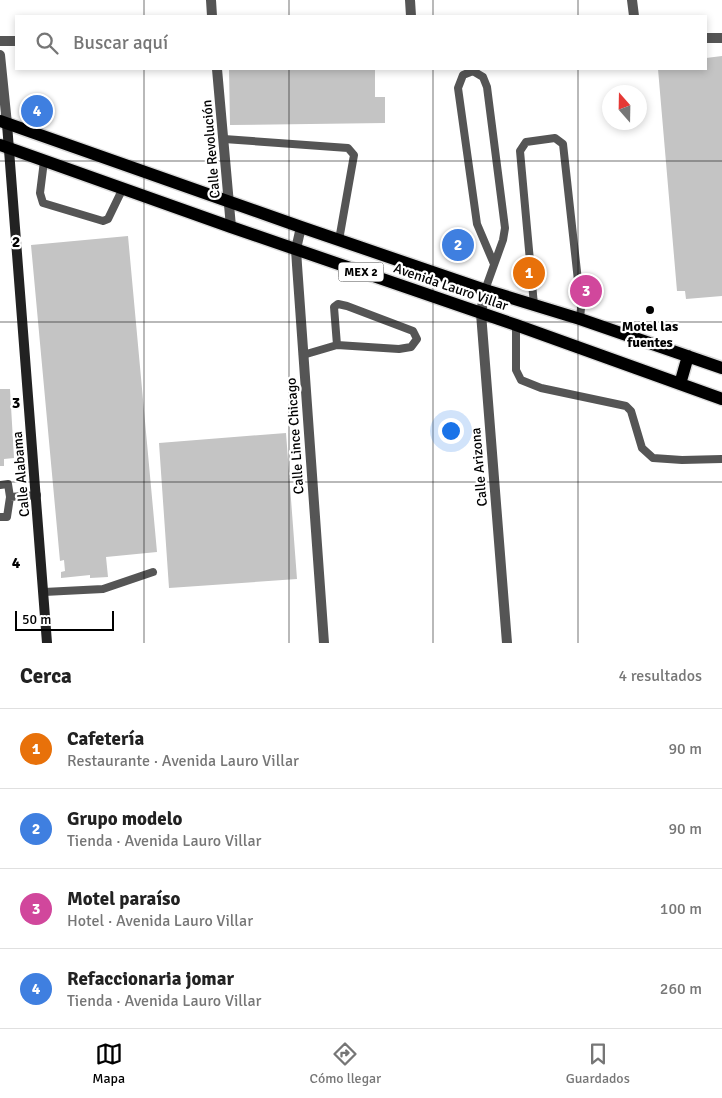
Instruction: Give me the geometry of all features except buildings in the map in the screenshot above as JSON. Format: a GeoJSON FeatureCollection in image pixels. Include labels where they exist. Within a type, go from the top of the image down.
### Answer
{"type":"FeatureCollection","features":[{"type":"Feature","properties":{"kind":"main road","name":"Calle Alabama"},"geometry":{"type":"LineString","coordinates":[[4,123],[4,146],[36,495],[47,643]]}},
{"type":"Feature","properties":{"kind":"main road","name":"Avenida Lauro Villar"},"geometry":{"type":"LineString","coordinates":[[4,123],[230,203],[485,290],[580,318],[722,368]]}},
{"type":"Feature","properties":{"kind":"main road","name":"Avenida Lauro Villar"},"geometry":{"type":"LineString","coordinates":[[4,146],[722,399]]}},
{"type":"Feature","properties":{"kind":"main road"},"geometry":{"type":"LineString","coordinates":[[680,384],[688,356]]}},
{"type":"Feature","properties":{"kind":"street"},"geometry":{"type":"LineString","coordinates":[[210,0],[212,15]]}},
{"type":"Feature","properties":{"kind":"street"},"geometry":{"type":"LineString","coordinates":[[410,0],[411,15]]}},
{"type":"Feature","properties":{"kind":"street"},"geometry":{"type":"LineString","coordinates":[[632,0],[634,15]]}},
{"type":"Feature","properties":{"kind":"street"},"geometry":{"type":"LineString","coordinates":[[707,38],[722,38]]}},
{"type":"Feature","properties":{"kind":"street"},"geometry":{"type":"LineString","coordinates":[[0,41],[15,41]]}},
{"type":"Feature","properties":{"kind":"street"},"geometry":{"type":"LineString","coordinates":[[0,55],[4,123]]}},
{"type":"Feature","properties":{"kind":"street","name":"Calle Revolución"},"geometry":{"type":"LineString","coordinates":[[217,70],[232,227]]}},
{"type":"Feature","properties":{"kind":"street","name":"Calle Lince Chicago"},"geometry":{"type":"LineString","coordinates":[[301,227],[296,250],[324,643]]}},
{"type":"Feature","properties":{"kind":"street","name":"Calle Arizona"},"geometry":{"type":"LineString","coordinates":[[485,290],[481,313],[507,643]]}},
{"type":"Feature","properties":{"kind":"lane"},"geometry":{"type":"LineString","coordinates":[[485,290],[503,240],[504,228],[487,87],[483,77],[473,71],[463,75],[458,88],[477,224],[494,264]]}},
{"type":"Feature","properties":{"kind":"lane"},"geometry":{"type":"LineString","coordinates":[[534,305],[520,152],[526,142],[555,138],[563,144],[581,308],[580,318]]}},
{"type":"Feature","properties":{"kind":"lane"},"geometry":{"type":"LineString","coordinates":[[224,139],[348,148],[354,155],[340,225],[339,240]]}},
{"type":"Feature","properties":{"kind":"lane"},"geometry":{"type":"LineString","coordinates":[[44,161],[40,193],[44,203],[103,221],[108,219],[123,188]]}},
{"type":"Feature","properties":{"kind":"lane"},"geometry":{"type":"LineString","coordinates":[[303,355],[337,345],[399,349],[411,347],[417,340],[413,331],[338,304],[334,307],[337,345]]}},
{"type":"Feature","properties":{"kind":"lane"},"geometry":{"type":"LineString","coordinates":[[516,325],[516,370],[521,380],[541,388],[626,406],[631,411],[642,448],[654,458],[682,460],[722,459]]}},
{"type":"Feature","properties":{"kind":"lane"},"geometry":{"type":"LineString","coordinates":[[0,485],[8,484],[10,496],[7,517],[0,518]]}},
{"type":"Feature","properties":{"kind":"lane"},"geometry":{"type":"LineString","coordinates":[[10,496],[36,495]]}},
{"type":"Feature","properties":{"kind":"lane"},"geometry":{"type":"LineString","coordinates":[[44,592],[103,589],[153,572]]}},
{"type":"Feature","properties":{"kind":"place","name":"Refaccionaria jomar"},"geometry":{"type":"Point","coordinates":[37,111]}},
{"type":"Feature","properties":{"kind":"place","name":"Grupo modelo"},"geometry":{"type":"Point","coordinates":[458,245]}},
{"type":"Feature","properties":{"kind":"place","name":"Cafetería"},"geometry":{"type":"Point","coordinates":[529,273]}},
{"type":"Feature","properties":{"kind":"place","name":"Motel paraíso"},"geometry":{"type":"Point","coordinates":[586,291]}},
{"type":"Feature","properties":{"kind":"place","name":"Motel las fuentes"},"geometry":{"type":"Point","coordinates":[650,310]}}]}
